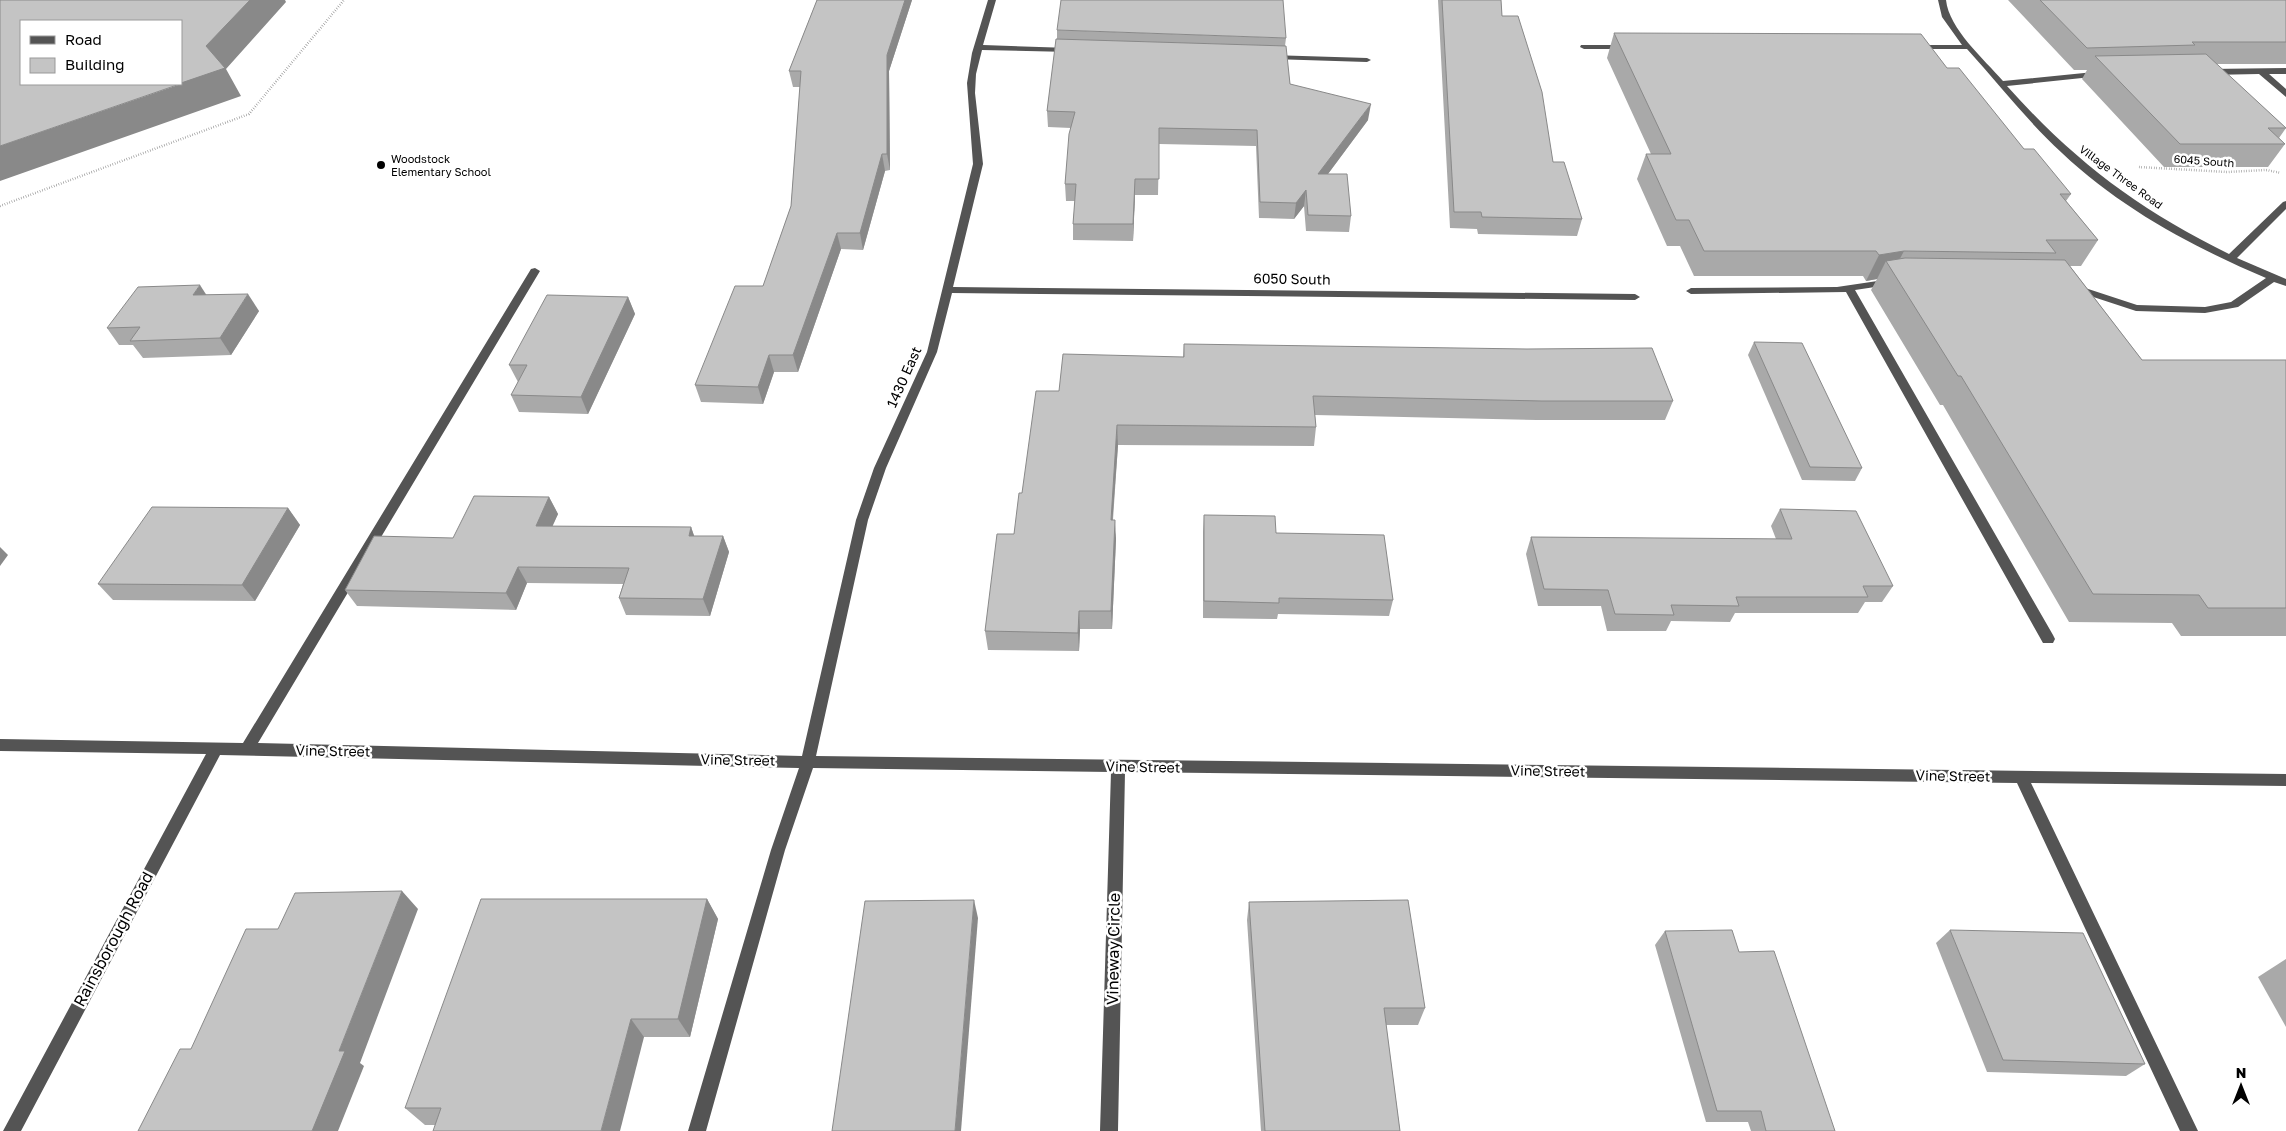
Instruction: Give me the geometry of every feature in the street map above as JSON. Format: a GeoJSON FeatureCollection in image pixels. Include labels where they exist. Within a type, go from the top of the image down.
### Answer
{"type":"FeatureCollection","features":[{"type":"Feature","properties":{"kind":"street","name":"1430 East"},"geometry":{"type":"LineString","coordinates":[[697,1131],[778,850],[808,762],[862,520],[880,468],[932,352],[949,290],[978,164],[979,144],[973,114],[970,83],[992,0]]}},
{"type":"Feature","properties":{"kind":"street","name":"Village Three Road"},"geometry":{"type":"LineString","coordinates":[[1942,0],[1942,9],[1946,18],[1969,48],[2045,132],[2081,165],[2181,234],[2230,259],[2286,283]]}},
{"type":"Feature","properties":{"kind":"street"},"geometry":{"type":"LineString","coordinates":[[980,47],[1079,50]]}},
{"type":"Feature","properties":{"kind":"street"},"geometry":{"type":"LineString","coordinates":[[1584,47],[1633,47]]}},
{"type":"Feature","properties":{"kind":"street"},"geometry":{"type":"LineString","coordinates":[[1900,47],[1969,48]]}},
{"type":"Feature","properties":{"kind":"street"},"geometry":{"type":"LineString","coordinates":[[1258,56],[1367,60]]}},
{"type":"Feature","properties":{"kind":"street"},"geometry":{"type":"LineString","coordinates":[[2195,72],[2286,71]]}},
{"type":"Feature","properties":{"kind":"street"},"geometry":{"type":"LineString","coordinates":[[2262,72],[2286,94]]}},
{"type":"Feature","properties":{"kind":"street"},"geometry":{"type":"LineString","coordinates":[[2000,84],[2082,73],[2109,73]]}},
{"type":"Feature","properties":{"kind":"street"},"geometry":{"type":"LineString","coordinates":[[2230,259],[2286,204]]}},
{"type":"Feature","properties":{"kind":"street"},"geometry":{"type":"LineString","coordinates":[[247,749],[535,271]]}},
{"type":"Feature","properties":{"kind":"street"},"geometry":{"type":"LineString","coordinates":[[2063,285],[2142,308],[2205,310],[2234,305],[2273,278]]}},
{"type":"Feature","properties":{"kind":"street"},"geometry":{"type":"LineString","coordinates":[[1691,291],[1849,288],[1874,283],[1900,282]]}},
{"type":"Feature","properties":{"kind":"street"},"geometry":{"type":"LineString","coordinates":[[1849,288],[2048,638]]}},
{"type":"Feature","properties":{"kind":"street","name":"6050 South"},"geometry":{"type":"LineString","coordinates":[[949,290],[1635,297]]}},
{"type":"Feature","properties":{"kind":"street","name":"Vine Street"},"geometry":{"type":"LineString","coordinates":[[0,746],[247,749],[808,762],[2286,780]]}},
{"type":"Feature","properties":{"kind":"street","name":"Rainsborough Road"},"geometry":{"type":"LineString","coordinates":[[12,1131],[216,749]]}},
{"type":"Feature","properties":{"kind":"street","name":"Vineway Circle"},"geometry":{"type":"LineString","coordinates":[[1109,1131],[1118,766]]}},
{"type":"Feature","properties":{"kind":"street"},"geometry":{"type":"LineString","coordinates":[[2022,777],[2189,1131]]}},
{"type":"Feature","properties":{"kind":"path"},"geometry":{"type":"LineString","coordinates":[[0,206],[248,114],[344,0]]}},
{"type":"Feature","properties":{"kind":"path","name":"6045 South"},"geometry":{"type":"LineString","coordinates":[[2135,167],[2162,166],[2230,172],[2272,168],[2286,176]]}},
{"type":"Feature","properties":{"kind":"building"},"geometry":{"type":"Polygon","coordinates":[[[0,0],[250,0],[206,46],[225,68],[182,83],[182,20],[20,20],[20,85],[177,85],[0,146],[0,0]]]}},
{"type":"Feature","properties":{"kind":"building"},"geometry":{"type":"Polygon","coordinates":[[[817,0],[905,0],[887,55],[887,154],[882,154],[860,233],[837,233],[793,355],[769,355],[758,387],[695,385],[735,286],[763,286],[791,206],[801,71],[789,71],[817,0]]]}},
{"type":"Feature","properties":{"kind":"building"},"geometry":{"type":"Polygon","coordinates":[[[1061,0],[1283,0],[1286,38],[1057,30],[1061,0]]]}},
{"type":"Feature","properties":{"kind":"building"},"geometry":{"type":"Polygon","coordinates":[[[1442,0],[1501,0],[1502,16],[1518,16],[1542,92],[1553,162],[1564,162],[1582,219],[1482,217],[1481,212],[1454,212],[1442,0]]]}},
{"type":"Feature","properties":{"kind":"building"},"geometry":{"type":"Polygon","coordinates":[[[2040,0],[2286,0],[2286,42],[2192,42],[2195,45],[2087,48],[2040,0]]]}},
{"type":"Feature","properties":{"kind":"building"},"geometry":{"type":"Polygon","coordinates":[[[1614,33],[1921,34],[1947,68],[1959,68],[2024,149],[2034,149],[2071,194],[2060,194],[2098,240],[2046,240],[2056,253],[1904,251],[1879,255],[1876,251],[1704,251],[1689,220],[1676,220],[1646,154],[1671,154],[1614,33]]]}},
{"type":"Feature","properties":{"kind":"building"},"geometry":{"type":"Polygon","coordinates":[[[1056,39],[1286,46],[1290,84],[1371,104],[1318,174],[1347,174],[1351,216],[1308,215],[1306,190],[1296,203],[1260,202],[1257,130],[1159,128],[1159,179],[1135,179],[1133,224],[1073,224],[1076,184],[1065,184],[1069,134],[1075,112],[1047,111],[1056,39]]]}},
{"type":"Feature","properties":{"kind":"building"},"geometry":{"type":"Polygon","coordinates":[[[2206,54],[2286,128],[2268,128],[2285,144],[2180,144],[2095,56],[2206,54]]]}},
{"type":"Feature","properties":{"kind":"building"},"geometry":{"type":"Polygon","coordinates":[[[1905,258],[2065,260],[2142,360],[2286,360],[2286,608],[2208,608],[2199,595],[2093,594],[1961,376],[1958,376],[1886,261],[1905,258]]]}},
{"type":"Feature","properties":{"kind":"building"},"geometry":{"type":"Polygon","coordinates":[[[200,285],[193,295],[248,294],[220,338],[130,341],[140,327],[107,328],[138,287],[200,285]]]}},
{"type":"Feature","properties":{"kind":"building"},"geometry":{"type":"Polygon","coordinates":[[[547,295],[628,297],[581,397],[511,395],[527,365],[509,365],[547,295]]]}},
{"type":"Feature","properties":{"kind":"building"},"geometry":{"type":"Polygon","coordinates":[[[1754,342],[1802,343],[1862,468],[1810,467],[1754,342]]]}},
{"type":"Feature","properties":{"kind":"building"},"geometry":{"type":"Polygon","coordinates":[[[1184,344],[1527,349],[1652,348],[1673,401],[1542,401],[1313,396],[1316,427],[1117,425],[1111,520],[1115,520],[1111,611],[1079,611],[1078,633],[985,631],[997,534],[1014,534],[1019,493],[1022,493],[1036,391],[1059,391],[1063,354],[1184,357],[1184,344]]]}},
{"type":"Feature","properties":{"kind":"building"},"geometry":{"type":"Polygon","coordinates":[[[474,496],[549,497],[536,526],[691,527],[689,536],[723,536],[703,599],[619,598],[629,568],[518,567],[506,593],[345,590],[374,536],[453,538],[474,496]]]}},
{"type":"Feature","properties":{"kind":"building"},"geometry":{"type":"Polygon","coordinates":[[[152,507],[288,508],[242,585],[98,584],[152,507]]]}},
{"type":"Feature","properties":{"kind":"building"},"geometry":{"type":"Polygon","coordinates":[[[1780,509],[1856,511],[1893,586],[1863,586],[1868,597],[1736,597],[1739,606],[1671,605],[1674,615],[1615,614],[1608,590],[1544,589],[1531,537],[1792,539],[1780,509]]]}},
{"type":"Feature","properties":{"kind":"building"},"geometry":{"type":"Polygon","coordinates":[[[1204,515],[1275,516],[1276,533],[1384,535],[1393,600],[1279,598],[1279,603],[1204,601],[1204,515]]]}},
{"type":"Feature","properties":{"kind":"building"},"geometry":{"type":"Polygon","coordinates":[[[402,891],[339,1051],[345,1051],[312,1131],[138,1131],[180,1049],[191,1049],[246,929],[278,929],[295,893],[402,891]]]}},
{"type":"Feature","properties":{"kind":"building"},"geometry":{"type":"Polygon","coordinates":[[[481,899],[707,899],[678,1019],[631,1019],[601,1131],[433,1131],[441,1108],[405,1108],[481,899]]]}},
{"type":"Feature","properties":{"kind":"building"},"geometry":{"type":"Polygon","coordinates":[[[974,900],[955,1131],[832,1131],[865,901],[974,900]]]}},
{"type":"Feature","properties":{"kind":"building"},"geometry":{"type":"Polygon","coordinates":[[[1408,900],[1425,1008],[1384,1008],[1400,1131],[1265,1131],[1249,902],[1408,900]]]}},
{"type":"Feature","properties":{"kind":"building"},"geometry":{"type":"Polygon","coordinates":[[[1732,930],[1739,952],[1774,951],[1835,1131],[1766,1131],[1761,1111],[1717,1111],[1665,931],[1732,930]]]}},
{"type":"Feature","properties":{"kind":"building"},"geometry":{"type":"Polygon","coordinates":[[[1950,930],[2083,933],[2145,1064],[2003,1060],[1950,930]]]}},
{"type":"Feature","properties":{"kind":"place","name":"Woodstock Elementary School"},"geometry":{"type":"Point","coordinates":[381,165]}}]}
